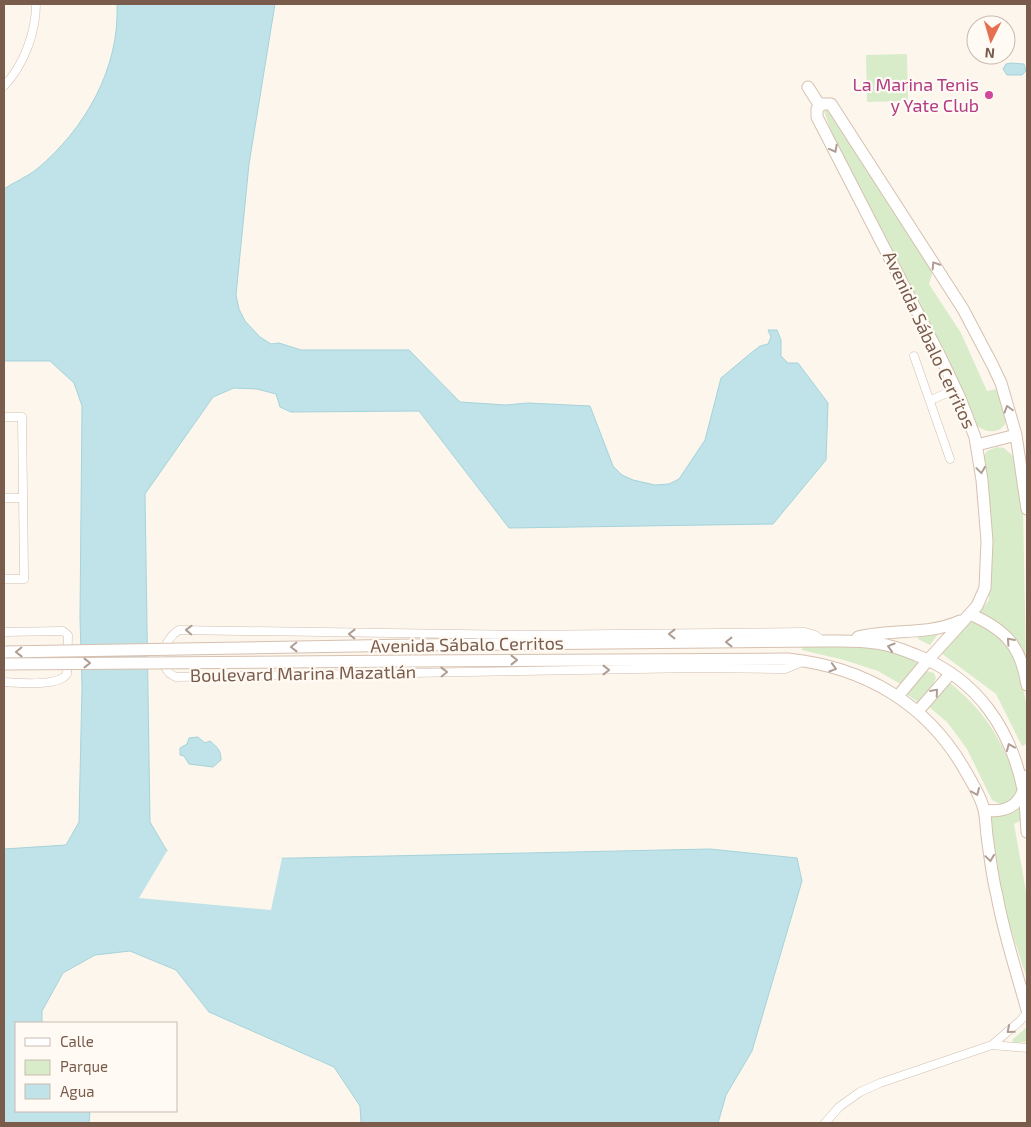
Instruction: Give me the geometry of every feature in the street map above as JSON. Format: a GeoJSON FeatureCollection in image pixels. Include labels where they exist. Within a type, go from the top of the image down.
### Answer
{"type":"FeatureCollection","features":[{"type":"Feature","properties":{"kind":"main road","name":"Avenida Sábalo Cerritos"},"geometry":{"type":"LineString","coordinates":[[808,87],[820,106]]}},
{"type":"Feature","properties":{"kind":"main road","name":"Avenida Sábalo Cerritos"},"geometry":{"type":"LineString","coordinates":[[898,696],[967,617],[982,597],[986,578],[987,541],[977,445],[956,389],[817,117],[816,111],[820,106],[826,103],[832,104],[962,309],[992,364],[1001,384],[1016,435],[1027,509]]}},
{"type":"Feature","properties":{"kind":"main road"},"geometry":{"type":"LineString","coordinates":[[977,445],[1016,435]]}},
{"type":"Feature","properties":{"kind":"main road"},"geometry":{"type":"LineString","coordinates":[[844,641],[879,633],[922,631],[946,627],[967,617],[992,625],[1012,644],[1019,652],[1027,685]]}},
{"type":"Feature","properties":{"kind":"main road","name":"Avenida Sábalo Cerritos"},"geometry":{"type":"LineString","coordinates":[[4,652],[412,645],[536,639],[844,641],[877,643],[928,660],[951,673],[977,694],[993,716],[1013,754],[1024,794],[1027,832]]}},
{"type":"Feature","properties":{"kind":"main road","name":"Avenida Sábalo Cerritos"},"geometry":{"type":"LineString","coordinates":[[4,664],[412,661],[539,665],[772,659],[804,661],[859,677],[898,696],[918,710],[949,744],[972,782],[984,810],[997,897],[1027,1012]]}},
{"type":"Feature","properties":{"kind":"main road"},"geometry":{"type":"LineString","coordinates":[[918,710],[951,673]]}},
{"type":"Feature","properties":{"kind":"main road","name":"Avenida Sábalo Cerritos"},"geometry":{"type":"LineString","coordinates":[[1024,794],[1027,776]]}},
{"type":"Feature","properties":{"kind":"main road"},"geometry":{"type":"LineString","coordinates":[[984,810],[1004,810],[1012,806],[1024,794]]}},
{"type":"Feature","properties":{"kind":"street"},"geometry":{"type":"LineString","coordinates":[[4,86],[10,80],[27,49],[32,32],[36,4]]}},
{"type":"Feature","properties":{"kind":"street"},"geometry":{"type":"LineString","coordinates":[[914,356],[931,400],[950,459]]}},
{"type":"Feature","properties":{"kind":"street"},"geometry":{"type":"LineString","coordinates":[[931,400],[956,389]]}},
{"type":"Feature","properties":{"kind":"street"},"geometry":{"type":"LineString","coordinates":[[4,417],[22,417],[24,579],[4,579]]}},
{"type":"Feature","properties":{"kind":"street"},"geometry":{"type":"LineString","coordinates":[[4,498],[23,498]]}},
{"type":"Feature","properties":{"kind":"street","name":"Boulevard Marina Mazatlán"},"geometry":{"type":"LineString","coordinates":[[536,639],[437,635],[179,630],[171,635],[166,642],[164,665],[170,674],[176,676],[539,665]]}},
{"type":"Feature","properties":{"kind":"street"},"geometry":{"type":"LineString","coordinates":[[4,632],[63,631],[68,635],[67,674],[64,678],[58,681],[28,683],[4,682]]}},
{"type":"Feature","properties":{"kind":"street"},"geometry":{"type":"LineString","coordinates":[[992,1045],[1027,1012]]}},
{"type":"Feature","properties":{"kind":"street"},"geometry":{"type":"LineString","coordinates":[[824,1123],[839,1107],[860,1092],[880,1083],[992,1045],[1027,1048]]}},
{"type":"Feature","properties":{"kind":"green space"},"geometry":{"type":"Polygon","coordinates":[[[907,54],[908,101],[867,102],[866,55],[907,54]]]}},
{"type":"Feature","properties":{"kind":"green space"},"geometry":{"type":"Polygon","coordinates":[[[829,108],[933,271],[929,284],[961,333],[987,391],[997,389],[1007,412],[1006,421],[1001,429],[987,431],[977,426],[934,334],[834,139],[824,111],[829,108]]]}},
{"type":"Feature","properties":{"kind":"green space"},"geometry":{"type":"Polygon","coordinates":[[[997,447],[1004,448],[1013,456],[1023,507],[1026,666],[978,614],[989,600],[990,560],[983,457],[987,451],[997,447]]]}},
{"type":"Feature","properties":{"kind":"green space"},"geometry":{"type":"Polygon","coordinates":[[[970,620],[976,620],[997,634],[1016,654],[1026,702],[1026,744],[1022,746],[996,694],[941,653],[970,620]]]}},
{"type":"Feature","properties":{"kind":"green space"},"geometry":{"type":"Polygon","coordinates":[[[938,634],[930,645],[918,639],[918,636],[938,634]]]}},
{"type":"Feature","properties":{"kind":"green space"},"geometry":{"type":"Polygon","coordinates":[[[802,646],[871,646],[921,661],[902,685],[878,671],[844,660],[802,650],[802,646]]]}},
{"type":"Feature","properties":{"kind":"green space"},"geometry":{"type":"Polygon","coordinates":[[[927,671],[934,673],[936,678],[918,702],[906,694],[922,674],[927,671]]]}},
{"type":"Feature","properties":{"kind":"green space"},"geometry":{"type":"Polygon","coordinates":[[[950,683],[978,710],[992,728],[1004,750],[1018,785],[1017,795],[1009,804],[1000,804],[992,800],[967,749],[947,722],[929,707],[950,683]]]}},
{"type":"Feature","properties":{"kind":"green space"},"geometry":{"type":"Polygon","coordinates":[[[1021,806],[1020,821],[1014,824],[1027,897],[1027,979],[1010,926],[998,879],[991,813],[1007,815],[1021,806]]]}},
{"type":"Feature","properties":{"kind":"green space"},"geometry":{"type":"Polygon","coordinates":[[[1027,1027],[1027,1042],[1014,1043],[1012,1040],[1027,1027]]]}},
{"type":"Feature","properties":{"kind":"water"},"geometry":{"type":"Polygon","coordinates":[[[117,4],[275,4],[249,164],[236,295],[239,309],[245,321],[260,337],[271,344],[279,343],[301,350],[409,350],[460,402],[506,405],[528,403],[590,406],[613,466],[622,475],[633,480],[655,485],[669,484],[679,479],[705,440],[721,378],[760,346],[768,344],[771,337],[768,330],[777,330],[781,340],[781,356],[788,363],[798,363],[828,403],[826,460],[773,524],[509,528],[419,411],[291,412],[280,407],[276,394],[257,389],[234,388],[213,397],[145,494],[150,822],[167,851],[196,857],[249,859],[710,849],[797,858],[802,881],[752,1051],[726,1095],[718,1123],[361,1123],[360,1106],[334,1067],[209,1012],[176,970],[130,951],[95,955],[63,973],[42,1011],[42,1022],[15,1022],[15,1112],[88,1112],[89,1123],[4,1123],[4,849],[66,845],[79,822],[82,687],[80,617],[82,406],[74,383],[50,361],[4,361],[4,189],[37,169],[70,135],[84,116],[106,74],[113,51],[117,4]]]}},
{"type":"Feature","properties":{"kind":"water"},"geometry":{"type":"Polygon","coordinates":[[[1024,64],[1026,71],[1022,75],[1007,75],[1003,69],[1005,65],[1024,64]]]}},
{"type":"Feature","properties":{"kind":"water"},"geometry":{"type":"Polygon","coordinates":[[[198,737],[205,743],[210,741],[219,751],[221,760],[213,767],[189,764],[184,756],[180,755],[180,748],[187,744],[189,738],[198,737]]]}},
{"type":"Feature","properties":{"kind":"pier"},"geometry":{"type":"Polygon","coordinates":[[[177,850],[196,855],[282,858],[271,910],[139,898],[167,851],[177,850]]]}},
{"type":"Feature","properties":{"kind":"place","name":"La Marina Tenis y Yate Club"},"geometry":{"type":"Point","coordinates":[989,95]}}]}
